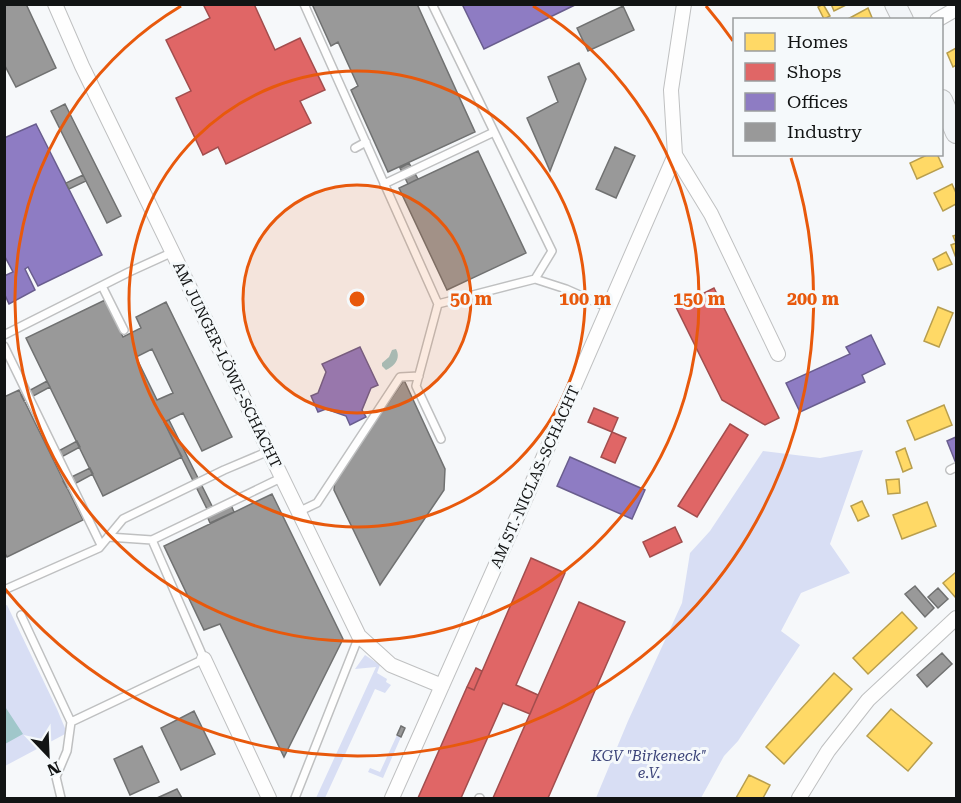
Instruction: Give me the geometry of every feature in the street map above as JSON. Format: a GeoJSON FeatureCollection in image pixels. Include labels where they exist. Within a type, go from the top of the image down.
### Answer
{"type":"FeatureCollection","features":[{"type":"Feature","properties":{"kind":"street","name":"AM JUNGER-LÖWE-SCHACHT"},"geometry":{"type":"LineString","coordinates":[[55,4],[82,66],[359,636],[391,665],[442,686]]}},
{"type":"Feature","properties":{"kind":"street","name":"AM ST.-NICLAS-SCHACHT"},"geometry":{"type":"LineString","coordinates":[[392,798],[675,155],[671,90],[684,4]]}},
{"type":"Feature","properties":{"kind":"street"},"geometry":{"type":"LineString","coordinates":[[895,4],[902,18]]}},
{"type":"Feature","properties":{"kind":"street"},"geometry":{"type":"LineString","coordinates":[[941,18],[957,9]]}},
{"type":"Feature","properties":{"kind":"street"},"geometry":{"type":"LineString","coordinates":[[943,102],[957,133]]}},
{"type":"Feature","properties":{"kind":"street","name":"AM ST.-NICLAS-SCHACHT"},"geometry":{"type":"LineString","coordinates":[[675,155],[711,214],[778,354]]}},
{"type":"Feature","properties":{"kind":"street"},"geometry":{"type":"LineString","coordinates":[[799,798],[828,751],[868,700],[933,637],[957,618]]}},
{"type":"Feature","properties":{"kind":"street"},"geometry":{"type":"LineString","coordinates":[[204,659],[269,798]]}},
{"type":"Feature","properties":{"kind":"lane"},"geometry":{"type":"LineString","coordinates":[[304,4],[438,304],[416,386],[441,439]]}},
{"type":"Feature","properties":{"kind":"lane"},"geometry":{"type":"LineString","coordinates":[[432,4],[552,251],[535,279]]}},
{"type":"Feature","properties":{"kind":"lane"},"geometry":{"type":"LineString","coordinates":[[384,184],[495,132]]}},
{"type":"Feature","properties":{"kind":"lane"},"geometry":{"type":"LineString","coordinates":[[355,148],[366,142]]}},
{"type":"Feature","properties":{"kind":"lane"},"geometry":{"type":"LineString","coordinates":[[4,335],[173,252]]}},
{"type":"Feature","properties":{"kind":"lane"},"geometry":{"type":"LineString","coordinates":[[438,304],[535,279],[566,289],[609,308]]}},
{"type":"Feature","properties":{"kind":"lane"},"geometry":{"type":"LineString","coordinates":[[102,286],[124,330]]}},
{"type":"Feature","properties":{"kind":"lane"},"geometry":{"type":"LineString","coordinates":[[4,346],[101,545]]}},
{"type":"Feature","properties":{"kind":"lane"},"geometry":{"type":"LineString","coordinates":[[298,512],[317,503],[400,377],[419,376]]}},
{"type":"Feature","properties":{"kind":"lane"},"geometry":{"type":"LineString","coordinates":[[4,590],[80,557],[101,545],[123,519],[269,451]]}},
{"type":"Feature","properties":{"kind":"lane"},"geometry":{"type":"LineString","coordinates":[[108,537],[152,540],[281,478]]}},
{"type":"Feature","properties":{"kind":"lane"},"geometry":{"type":"LineString","coordinates":[[71,722],[204,659],[152,540]]}},
{"type":"Feature","properties":{"kind":"lane"},"geometry":{"type":"LineString","coordinates":[[21,615],[71,722],[67,751],[56,777],[61,798]]}},
{"type":"Feature","properties":{"kind":"lane"},"geometry":{"type":"LineString","coordinates":[[295,798],[359,636]]}},
{"type":"Feature","properties":{"kind":"green space","name":"KGV \"Birkeneck\" e.V."},"geometry":{"type":"Polygon","coordinates":[[[863,450],[830,544],[850,573],[801,593],[781,631],[800,645],[738,741],[724,756],[701,798],[596,798],[682,603],[690,553],[710,531],[763,451],[820,458],[863,450]]]}},
{"type":"Feature","properties":{"kind":"green space"},"geometry":{"type":"Polygon","coordinates":[[[7,605],[67,733],[5,766],[4,606],[7,605]]]}},
{"type":"Feature","properties":{"kind":"green space"},"geometry":{"type":"Polygon","coordinates":[[[365,655],[380,665],[377,673],[387,679],[386,682],[391,685],[385,693],[375,689],[325,798],[316,798],[376,667],[355,669],[365,655]]]}},
{"type":"Feature","properties":{"kind":"green space"},"geometry":{"type":"Polygon","coordinates":[[[397,735],[401,737],[383,778],[368,772],[370,768],[380,772],[397,735]]]}},
{"type":"Feature","properties":{"kind":"shaded area"},"geometry":{"type":"Polygon","coordinates":[[[396,349],[398,356],[396,361],[386,370],[382,363],[389,357],[392,350],[396,349]]]}},
{"type":"Feature","properties":{"kind":"shaded area"},"geometry":{"type":"Polygon","coordinates":[[[4,705],[23,734],[5,744],[4,744],[4,705]]]}},
{"type":"Feature","properties":{"kind":"building: Homes"},"geometry":{"type":"Polygon","coordinates":[[[823,4],[830,16],[824,18],[818,7],[823,4]]]}},
{"type":"Feature","properties":{"kind":"building: Homes"},"geometry":{"type":"Polygon","coordinates":[[[831,4],[848,4],[834,11],[831,4]]]}},
{"type":"Feature","properties":{"kind":"building: Homes"},"geometry":{"type":"Polygon","coordinates":[[[868,8],[872,18],[850,18],[868,8]]]}},
{"type":"Feature","properties":{"kind":"building: Homes"},"geometry":{"type":"Polygon","coordinates":[[[956,48],[956,65],[953,67],[947,53],[956,48]]]}},
{"type":"Feature","properties":{"kind":"building: Homes"},"geometry":{"type":"Polygon","coordinates":[[[925,156],[938,156],[943,167],[917,179],[910,163],[925,156]]]}},
{"type":"Feature","properties":{"kind":"building: Homes"},"geometry":{"type":"Polygon","coordinates":[[[952,184],[956,193],[956,204],[943,211],[934,193],[952,184]]]}},
{"type":"Feature","properties":{"kind":"building: Homes"},"geometry":{"type":"Polygon","coordinates":[[[956,243],[956,258],[951,245],[956,243]]]}},
{"type":"Feature","properties":{"kind":"building: Homes"},"geometry":{"type":"Polygon","coordinates":[[[946,252],[952,264],[938,270],[933,259],[946,252]]]}},
{"type":"Feature","properties":{"kind":"building: Homes"},"geometry":{"type":"Polygon","coordinates":[[[938,307],[953,313],[939,347],[924,341],[938,307]]]}},
{"type":"Feature","properties":{"kind":"building: Homes"},"geometry":{"type":"Polygon","coordinates":[[[944,405],[952,425],[915,440],[907,421],[944,405]]]}},
{"type":"Feature","properties":{"kind":"building: Homes"},"geometry":{"type":"Polygon","coordinates":[[[905,448],[912,468],[903,472],[896,452],[905,448]]]}},
{"type":"Feature","properties":{"kind":"building: Homes"},"geometry":{"type":"Polygon","coordinates":[[[899,479],[900,493],[888,494],[886,480],[899,479]]]}},
{"type":"Feature","properties":{"kind":"building: Homes"},"geometry":{"type":"Polygon","coordinates":[[[862,501],[869,516],[858,521],[851,506],[862,501]]]}},
{"type":"Feature","properties":{"kind":"building: Homes"},"geometry":{"type":"Polygon","coordinates":[[[927,502],[936,526],[902,539],[893,515],[927,502]]]}},
{"type":"Feature","properties":{"kind":"building: Homes"},"geometry":{"type":"Polygon","coordinates":[[[956,572],[956,595],[955,597],[943,583],[956,572]]]}},
{"type":"Feature","properties":{"kind":"building: Homes"},"geometry":{"type":"Polygon","coordinates":[[[902,612],[917,628],[868,674],[853,658],[902,612]]]}},
{"type":"Feature","properties":{"kind":"building: Homes"},"geometry":{"type":"Polygon","coordinates":[[[834,673],[852,689],[784,764],[766,747],[834,673]]]}},
{"type":"Feature","properties":{"kind":"building: Homes"},"geometry":{"type":"Polygon","coordinates":[[[891,709],[932,743],[908,771],[867,736],[891,709]]]}},
{"type":"Feature","properties":{"kind":"building: Homes"},"geometry":{"type":"Polygon","coordinates":[[[749,775],[770,785],[763,798],[736,798],[749,775]]]}},
{"type":"Feature","properties":{"kind":"building: Shops"},"geometry":{"type":"Polygon","coordinates":[[[203,4],[254,4],[275,50],[300,38],[325,90],[300,101],[311,123],[226,164],[218,147],[203,155],[176,98],[191,91],[166,40],[210,18],[203,4]]]}},
{"type":"Feature","properties":{"kind":"building: Shops"},"geometry":{"type":"Polygon","coordinates":[[[714,288],[779,418],[765,425],[722,400],[676,307],[714,288]]]}},
{"type":"Feature","properties":{"kind":"building: Shops"},"geometry":{"type":"Polygon","coordinates":[[[594,408],[618,418],[612,432],[588,422],[594,408]]]}},
{"type":"Feature","properties":{"kind":"building: Shops"},"geometry":{"type":"Polygon","coordinates":[[[730,424],[748,435],[697,517],[678,506],[730,424]]]}},
{"type":"Feature","properties":{"kind":"building: Shops"},"geometry":{"type":"Polygon","coordinates":[[[612,432],[626,438],[615,463],[601,457],[612,432]]]}},
{"type":"Feature","properties":{"kind":"building: Shops"},"geometry":{"type":"Polygon","coordinates":[[[675,527],[682,542],[650,557],[643,542],[675,527]]]}},
{"type":"Feature","properties":{"kind":"building: Shops"},"geometry":{"type":"Polygon","coordinates":[[[531,558],[565,573],[516,685],[538,695],[530,714],[503,703],[461,798],[418,798],[467,687],[474,690],[531,558]]]}},
{"type":"Feature","properties":{"kind":"building: Shops"},"geometry":{"type":"Polygon","coordinates":[[[579,602],[625,622],[548,798],[493,798],[579,602]]]}},
{"type":"Feature","properties":{"kind":"building: Shops"},"geometry":{"type":"Polygon","coordinates":[[[476,668],[482,671],[474,690],[467,687],[476,668]]]}},
{"type":"Feature","properties":{"kind":"building: Offices"},"geometry":{"type":"Polygon","coordinates":[[[462,4],[577,4],[484,49],[462,4]]]}},
{"type":"Feature","properties":{"kind":"building: Offices"},"geometry":{"type":"Polygon","coordinates":[[[36,124],[102,255],[38,286],[28,267],[25,269],[35,290],[9,304],[4,293],[4,276],[13,272],[4,255],[4,138],[36,124]]]}},
{"type":"Feature","properties":{"kind":"building: Offices"},"geometry":{"type":"Polygon","coordinates":[[[871,335],[885,364],[862,375],[865,382],[800,412],[786,383],[850,354],[846,347],[871,335]]]}},
{"type":"Feature","properties":{"kind":"building: Offices"},"geometry":{"type":"Polygon","coordinates":[[[360,347],[378,385],[371,388],[362,410],[366,417],[350,425],[346,416],[326,409],[318,412],[311,396],[318,393],[326,372],[322,364],[360,347]]]}},
{"type":"Feature","properties":{"kind":"building: Offices"},"geometry":{"type":"Polygon","coordinates":[[[956,437],[956,460],[955,461],[947,441],[956,437]]]}},
{"type":"Feature","properties":{"kind":"building: Offices"},"geometry":{"type":"Polygon","coordinates":[[[570,457],[645,490],[632,519],[557,486],[570,457]]]}},
{"type":"Feature","properties":{"kind":"building: Industry"},"geometry":{"type":"Polygon","coordinates":[[[4,4],[26,4],[56,68],[16,87],[4,64],[4,4]]]}},
{"type":"Feature","properties":{"kind":"building: Industry"},"geometry":{"type":"Polygon","coordinates":[[[312,4],[417,4],[475,132],[388,172],[351,90],[358,86],[338,42],[331,46],[312,4]]]}},
{"type":"Feature","properties":{"kind":"building: Industry"},"geometry":{"type":"Polygon","coordinates":[[[623,6],[634,30],[588,51],[577,28],[623,6]]]}},
{"type":"Feature","properties":{"kind":"building: Industry"},"geometry":{"type":"Polygon","coordinates":[[[579,63],[586,79],[550,171],[527,118],[558,102],[548,77],[579,63]]]}},
{"type":"Feature","properties":{"kind":"building: Industry"},"geometry":{"type":"Polygon","coordinates":[[[65,104],[121,216],[107,223],[51,111],[65,104]]]}},
{"type":"Feature","properties":{"kind":"building: Industry"},"geometry":{"type":"Polygon","coordinates":[[[615,147],[635,156],[616,198],[596,189],[615,147]]]}},
{"type":"Feature","properties":{"kind":"building: Industry"},"geometry":{"type":"Polygon","coordinates":[[[478,151],[526,253],[447,290],[399,188],[478,151]]]}},
{"type":"Feature","properties":{"kind":"building: Industry"},"geometry":{"type":"Polygon","coordinates":[[[409,163],[418,179],[408,184],[400,168],[409,163]]]}},
{"type":"Feature","properties":{"kind":"building: Industry"},"geometry":{"type":"Polygon","coordinates":[[[83,175],[86,181],[69,189],[66,183],[83,175]]]}},
{"type":"Feature","properties":{"kind":"building: Industry"},"geometry":{"type":"Polygon","coordinates":[[[105,300],[123,337],[141,328],[136,317],[166,302],[232,437],[202,451],[183,413],[164,422],[182,457],[103,496],[26,338],[105,300]],[[152,349],[136,357],[157,400],[173,393],[152,349]]]}},
{"type":"Feature","properties":{"kind":"building: Industry"},"geometry":{"type":"Polygon","coordinates":[[[404,380],[445,469],[444,490],[380,585],[334,490],[335,479],[404,380]]]}},
{"type":"Feature","properties":{"kind":"building: Industry"},"geometry":{"type":"Polygon","coordinates":[[[47,381],[50,387],[24,401],[21,395],[47,381]]]}},
{"type":"Feature","properties":{"kind":"building: Industry"},"geometry":{"type":"Polygon","coordinates":[[[19,390],[83,520],[7,557],[4,552],[4,397],[19,390]]]}},
{"type":"Feature","properties":{"kind":"building: Industry"},"geometry":{"type":"Polygon","coordinates":[[[169,420],[215,512],[210,515],[164,422],[169,420]]]}},
{"type":"Feature","properties":{"kind":"building: Industry"},"geometry":{"type":"Polygon","coordinates":[[[77,441],[80,447],[54,461],[51,455],[77,441]]]}},
{"type":"Feature","properties":{"kind":"building: Industry"},"geometry":{"type":"Polygon","coordinates":[[[90,468],[93,474],[67,488],[63,481],[90,468]]]}},
{"type":"Feature","properties":{"kind":"building: Industry"},"geometry":{"type":"Polygon","coordinates":[[[272,494],[343,639],[284,757],[220,624],[204,630],[164,546],[272,494]]]}},
{"type":"Feature","properties":{"kind":"building: Industry"},"geometry":{"type":"Polygon","coordinates":[[[231,505],[234,512],[210,523],[207,516],[231,505]]]}},
{"type":"Feature","properties":{"kind":"building: Industry"},"geometry":{"type":"Polygon","coordinates":[[[915,586],[934,608],[925,617],[905,594],[915,586]]]}},
{"type":"Feature","properties":{"kind":"building: Industry"},"geometry":{"type":"Polygon","coordinates":[[[938,588],[948,599],[938,608],[928,597],[938,588]]]}},
{"type":"Feature","properties":{"kind":"building: Industry"},"geometry":{"type":"Polygon","coordinates":[[[942,653],[952,664],[927,687],[917,675],[942,653]]]}},
{"type":"Feature","properties":{"kind":"building: Industry"},"geometry":{"type":"Polygon","coordinates":[[[194,711],[215,754],[181,770],[161,728],[194,711]]]}},
{"type":"Feature","properties":{"kind":"building: Industry"},"geometry":{"type":"Polygon","coordinates":[[[401,726],[405,728],[401,737],[397,735],[401,726]]]}},
{"type":"Feature","properties":{"kind":"building: Industry"},"geometry":{"type":"Polygon","coordinates":[[[142,746],[159,782],[130,795],[114,759],[142,746]]]}},
{"type":"Feature","properties":{"kind":"building: Industry"},"geometry":{"type":"Polygon","coordinates":[[[177,789],[182,798],[157,798],[177,789]]]}}]}
